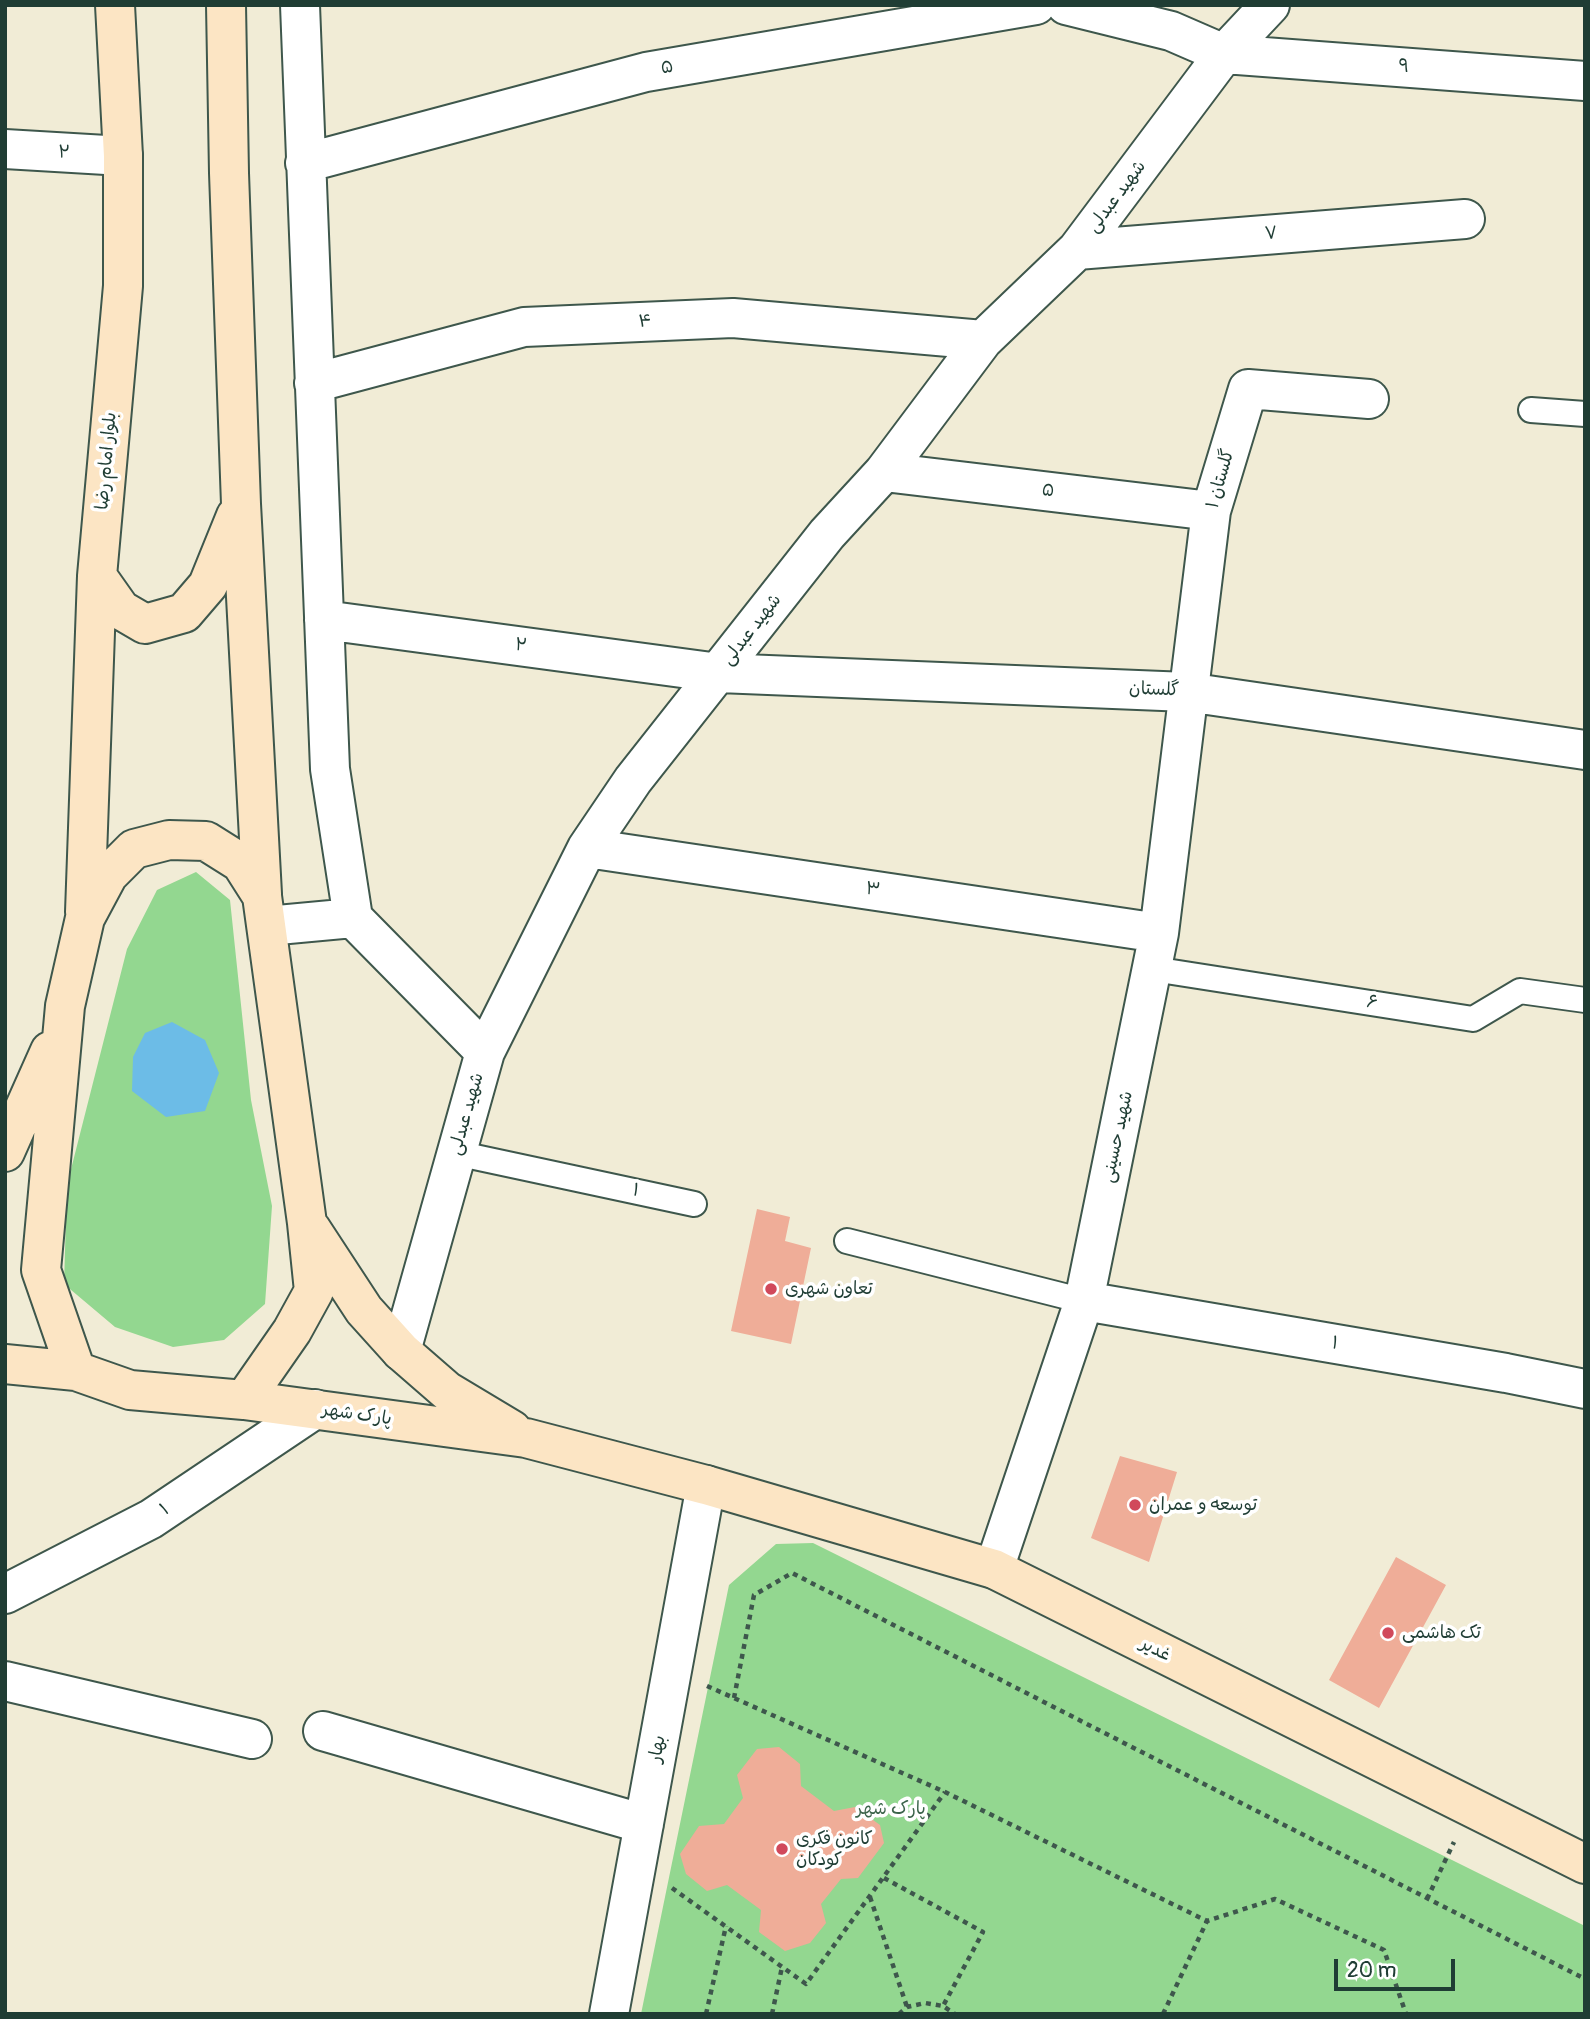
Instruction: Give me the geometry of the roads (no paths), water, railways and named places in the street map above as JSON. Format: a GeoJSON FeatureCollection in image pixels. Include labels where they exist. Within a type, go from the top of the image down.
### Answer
{"type":"FeatureCollection","features":[{"type":"Feature","properties":{"kind":"main road","name":"بلوار امام رضا"},"geometry":{"type":"LineString","coordinates":[[85,918],[97,576],[123,286],[123,156],[115,5]]}},
{"type":"Feature","properties":{"kind":"main road"},"geometry":{"type":"LineString","coordinates":[[226,5],[229,187],[241,504],[265,911],[314,1291],[292,1331],[244,1400]]}},
{"type":"Feature","properties":{"kind":"main road"},"geometry":{"type":"LineString","coordinates":[[97,576],[121,610],[145,624],[184,613],[208,586],[241,504]]}},
{"type":"Feature","properties":{"kind":"main road"},"geometry":{"type":"LineString","coordinates":[[5,1152],[45,1064],[65,1006],[85,918],[108,875],[134,849],[169,840],[206,841],[241,863],[265,911]]}},
{"type":"Feature","properties":{"kind":"main road"},"geometry":{"type":"LineString","coordinates":[[65,1006],[41,1270],[76,1371]]}},
{"type":"Feature","properties":{"kind":"main road"},"geometry":{"type":"LineString","coordinates":[[307,1223],[363,1310],[401,1351],[447,1391],[526,1438]]}},
{"type":"Feature","properties":{"kind":"main road","name":"پارک شهر"},"geometry":{"type":"LineString","coordinates":[[5,1364],[76,1371],[130,1390],[244,1400],[526,1438],[706,1485]]}},
{"type":"Feature","properties":{"kind":"main road","name":"غدیر"},"geometry":{"type":"LineString","coordinates":[[706,1485],[994,1569],[1585,1864]]}},
{"type":"Feature","properties":{"kind":"street"},"geometry":{"type":"LineString","coordinates":[[300,5],[330,769],[353,918],[485,1052]]}},
{"type":"Feature","properties":{"kind":"street","name":"۵"},"geometry":{"type":"LineString","coordinates":[[305,163],[646,72],[1036,5]]}},
{"type":"Feature","properties":{"kind":"street"},"geometry":{"type":"LineString","coordinates":[[1066,5],[1171,32],[1224,54]]}},
{"type":"Feature","properties":{"kind":"street","name":"شهید عبدلی"},"geometry":{"type":"LineString","coordinates":[[401,1351],[485,1052],[587,848],[633,780],[827,534],[884,471],[983,340],[1077,250],[1224,54],[1270,5]]}},
{"type":"Feature","properties":{"kind":"street","name":"۹"},"geometry":{"type":"LineString","coordinates":[[1224,54],[1585,81]]}},
{"type":"Feature","properties":{"kind":"street","name":"۲"},"geometry":{"type":"LineString","coordinates":[[5,149],[123,156]]}},
{"type":"Feature","properties":{"kind":"street","name":"۷"},"geometry":{"type":"LineString","coordinates":[[1077,250],[1465,219]]}},
{"type":"Feature","properties":{"kind":"street","name":"۴"},"geometry":{"type":"LineString","coordinates":[[314,383],[524,327],[733,318],[983,340]]}},
{"type":"Feature","properties":{"kind":"street","name":"گلستان ۱"},"geometry":{"type":"LineString","coordinates":[[1187,692],[1211,511],[1248,389],[1369,399]]}},
{"type":"Feature","properties":{"kind":"street","name":"۵"},"geometry":{"type":"LineString","coordinates":[[884,471],[1211,511]]}},
{"type":"Feature","properties":{"kind":"street","name":"۲"},"geometry":{"type":"LineString","coordinates":[[324,620],[719,673]]}},
{"type":"Feature","properties":{"kind":"street","name":"گلستان"},"geometry":{"type":"LineString","coordinates":[[719,673],[1187,692],[1585,750]]}},
{"type":"Feature","properties":{"kind":"street","name":"شهید حسینی"},"geometry":{"type":"LineString","coordinates":[[994,1569],[1084,1301],[1156,951],[1187,692]]}},
{"type":"Feature","properties":{"kind":"street","name":"۳"},"geometry":{"type":"LineString","coordinates":[[587,848],[1156,951]]}},
{"type":"Feature","properties":{"kind":"street"},"geometry":{"type":"LineString","coordinates":[[265,911],[353,918]]}},
{"type":"Feature","properties":{"kind":"street","name":"۱"},"geometry":{"type":"LineString","coordinates":[[1084,1301],[1585,1389]]}},
{"type":"Feature","properties":{"kind":"street","name":"۱"},"geometry":{"type":"LineString","coordinates":[[5,1594],[151,1520],[315,1409]]}},
{"type":"Feature","properties":{"kind":"street","name":"بهار"},"geometry":{"type":"LineString","coordinates":[[610,2014],[706,1485]]}},
{"type":"Feature","properties":{"kind":"street"},"geometry":{"type":"LineString","coordinates":[[5,1681],[252,1738]]}},
{"type":"Feature","properties":{"kind":"street"},"geometry":{"type":"LineString","coordinates":[[323,1731],[644,1824]]}},
{"type":"Feature","properties":{"kind":"lane"},"geometry":{"type":"LineString","coordinates":[[1531,410],[1585,414]]}},
{"type":"Feature","properties":{"kind":"lane","name":"۶"},"geometry":{"type":"LineString","coordinates":[[1156,951],[1473,1019],[1520,991],[1585,1000]]}},
{"type":"Feature","properties":{"kind":"lane","name":"۱"},"geometry":{"type":"LineString","coordinates":[[456,1153],[694,1203]]}},
{"type":"Feature","properties":{"kind":"lane"},"geometry":{"type":"LineString","coordinates":[[847,1241],[1084,1301]]}},
{"type":"Feature","properties":{"kind":"water"},"geometry":{"type":"Polygon","coordinates":[[[172,1022],[205,1040],[219,1073],[205,1111],[166,1117],[132,1091],[133,1057],[145,1033],[172,1022]]]}},
{"type":"Feature","properties":{"kind":"place","name":"تعاون شهری"},"geometry":{"type":"Point","coordinates":[771,1289]}},
{"type":"Feature","properties":{"kind":"place","name":"توسعه و عمران"},"geometry":{"type":"Point","coordinates":[1135,1505]}},
{"type":"Feature","properties":{"kind":"place","name":"تک هاشمی"},"geometry":{"type":"Point","coordinates":[1388,1633]}},
{"type":"Feature","properties":{"kind":"place","name":"کانون فکری کودکان"},"geometry":{"type":"Point","coordinates":[782,1849]}}]}
